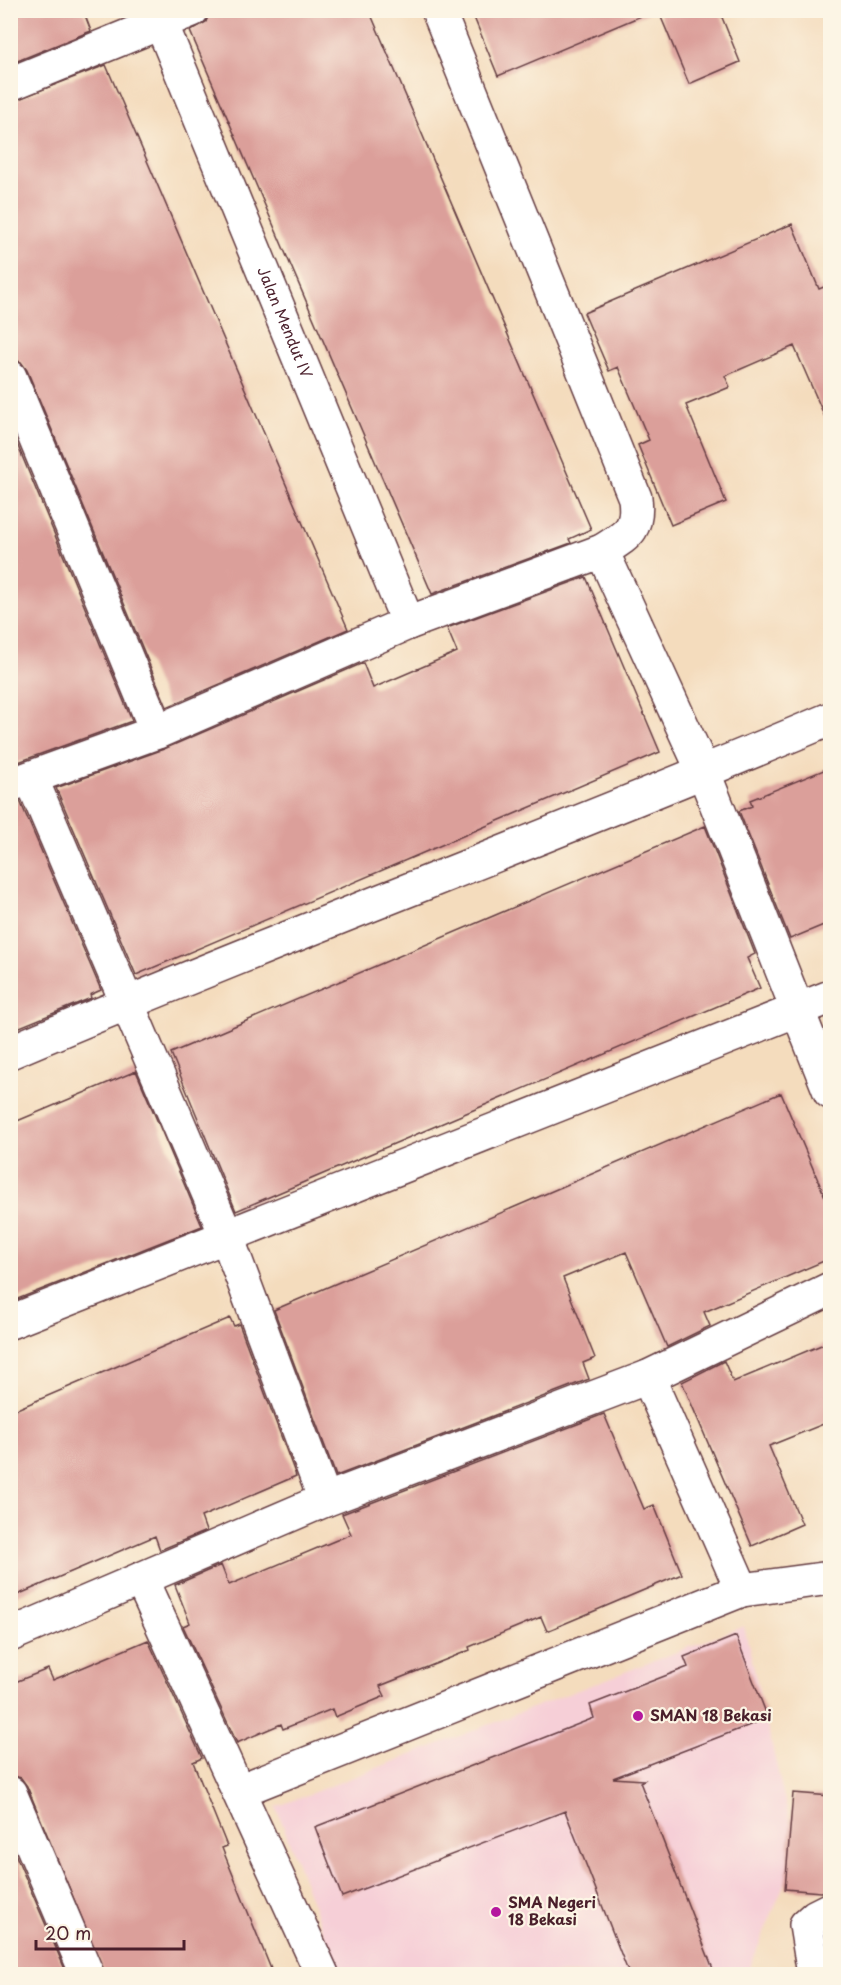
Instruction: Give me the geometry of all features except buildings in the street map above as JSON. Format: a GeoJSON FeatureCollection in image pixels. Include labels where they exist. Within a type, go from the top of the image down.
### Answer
{"type":"FeatureCollection","features":[{"type":"Feature","properties":{"kind":"street"},"geometry":{"type":"LineString","coordinates":[[10,84],[192,10]]}},
{"type":"Feature","properties":{"kind":"street"},"geometry":{"type":"LineString","coordinates":[[325,1500],[227,1237],[125,1003],[21,781],[158,732],[408,623],[602,551],[629,534],[638,517],[635,498],[438,10]]}},
{"type":"Feature","properties":{"kind":"street","name":"Jalan Mendut IV"},"geometry":{"type":"LineString","coordinates":[[161,23],[408,623]]}},
{"type":"Feature","properties":{"kind":"street"},"geometry":{"type":"LineString","coordinates":[[10,377],[158,732]]}},
{"type":"Feature","properties":{"kind":"street"},"geometry":{"type":"LineString","coordinates":[[602,551],[704,773],[831,1092]]}},
{"type":"Feature","properties":{"kind":"street"},"geometry":{"type":"LineString","coordinates":[[10,1052],[125,1003],[704,773],[831,719]]}},
{"type":"Feature","properties":{"kind":"street"},"geometry":{"type":"LineString","coordinates":[[10,1322],[831,998]]}},
{"type":"Feature","properties":{"kind":"street"},"geometry":{"type":"LineString","coordinates":[[10,1635],[325,1500],[648,1377],[831,1289]]}},
{"type":"Feature","properties":{"kind":"street"},"geometry":{"type":"LineString","coordinates":[[648,1377],[742,1590]]}},
{"type":"Feature","properties":{"kind":"street"},"geometry":{"type":"LineString","coordinates":[[239,1791],[742,1590],[831,1578]]}},
{"type":"Feature","properties":{"kind":"street"},"geometry":{"type":"LineString","coordinates":[[141,1579],[322,1974]]}},
{"type":"Feature","properties":{"kind":"street"},"geometry":{"type":"LineString","coordinates":[[10,1792],[87,1974]]}},
{"type":"Feature","properties":{"kind":"street"},"geometry":{"type":"LineString","coordinates":[[814,1974],[806,1925],[816,1916],[831,1910]]}},
{"type":"Feature","properties":{"kind":"shaded area","name":"SMAN 18 Bekasi"},"geometry":{"type":"Polygon","coordinates":[[[744,1626],[797,1853],[747,1974],[339,1974],[276,1807],[744,1626]]]}},
{"type":"Feature","properties":{"kind":"place","name":"SMAN 18 Bekasi"},"geometry":{"type":"Point","coordinates":[638,1716]}},
{"type":"Feature","properties":{"kind":"place","name":"SMA Negeri 18 Bekasi"},"geometry":{"type":"Point","coordinates":[496,1912]}}]}
